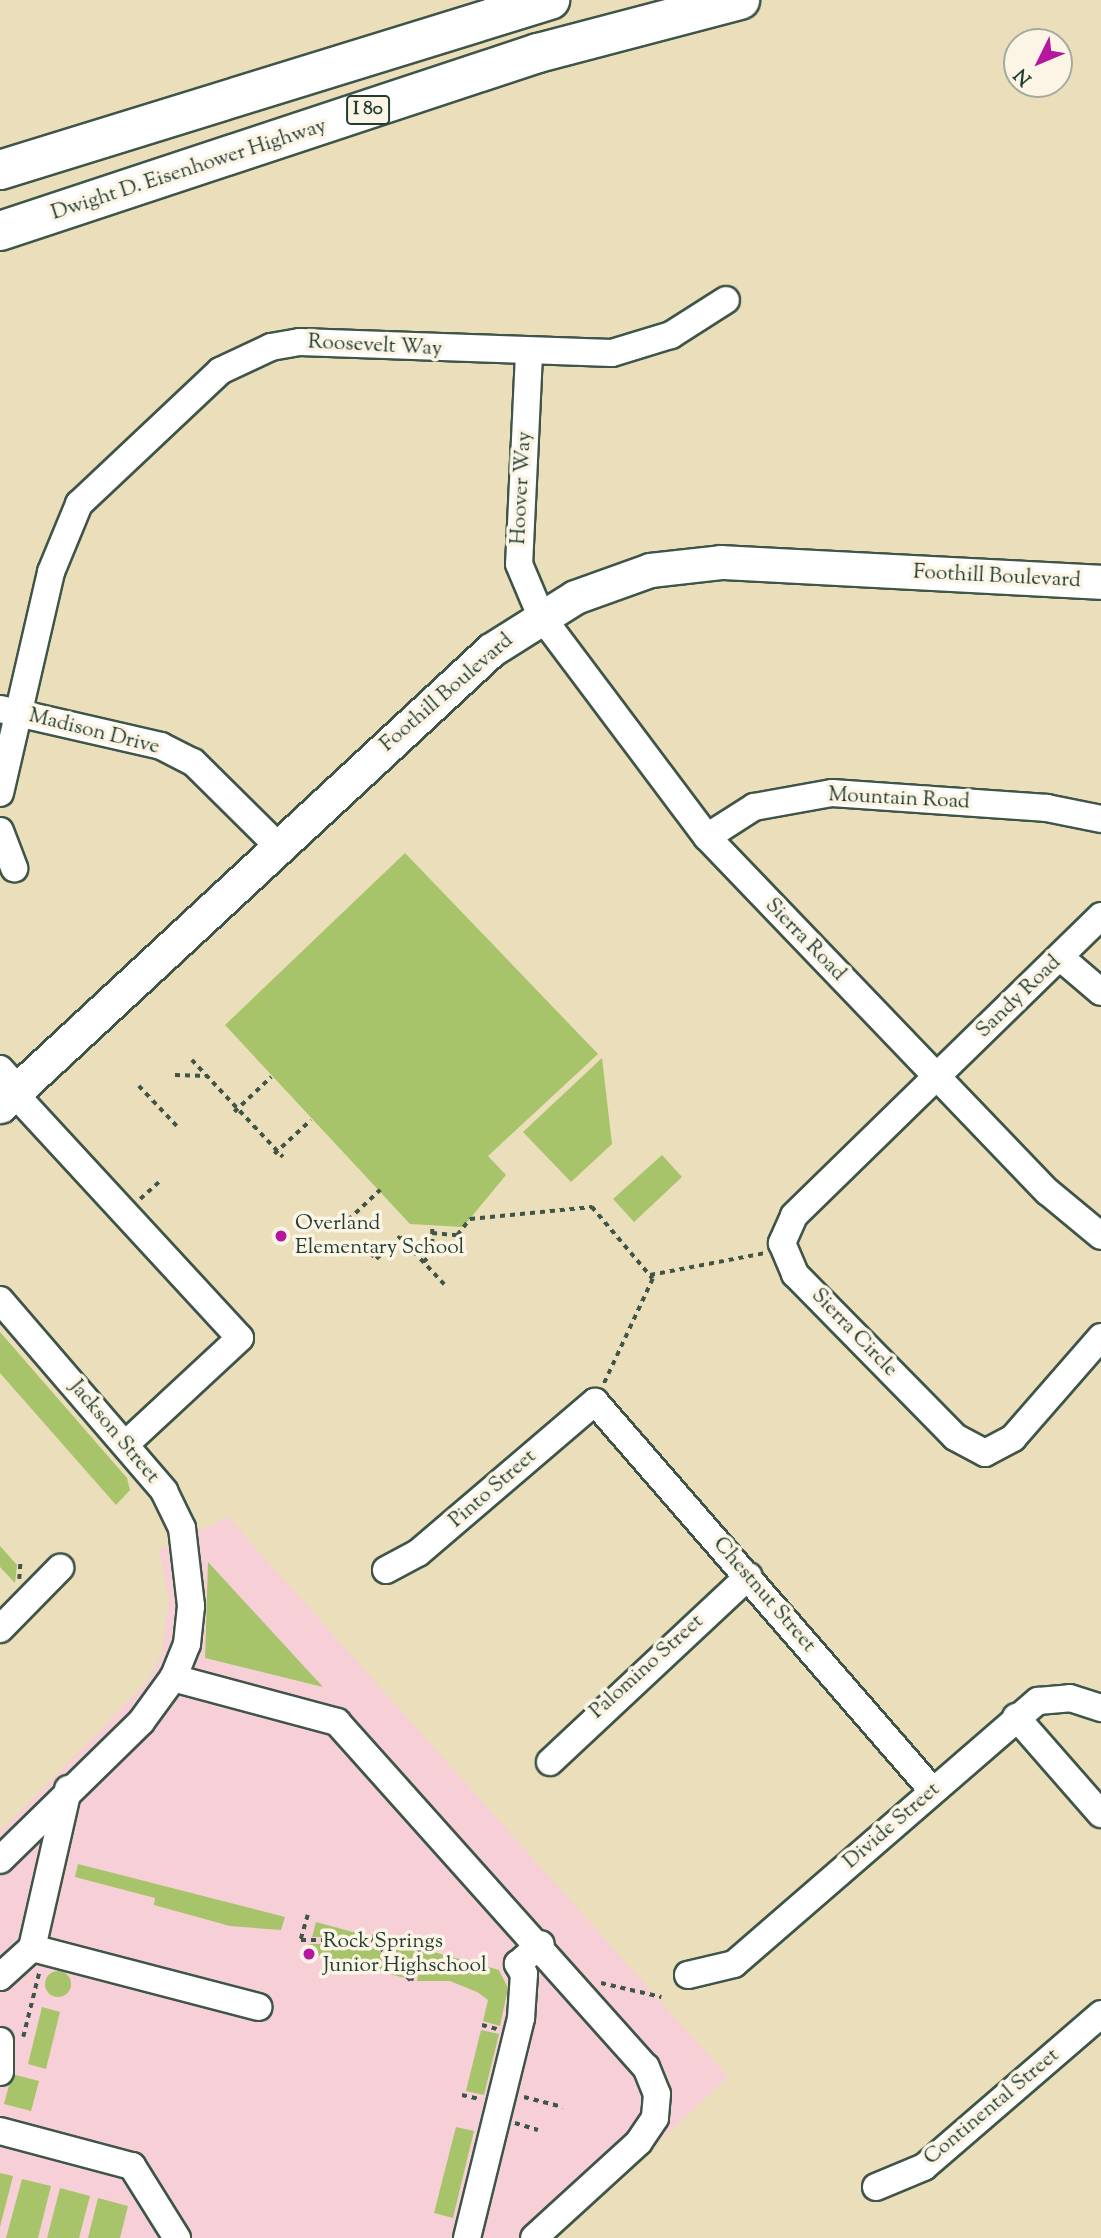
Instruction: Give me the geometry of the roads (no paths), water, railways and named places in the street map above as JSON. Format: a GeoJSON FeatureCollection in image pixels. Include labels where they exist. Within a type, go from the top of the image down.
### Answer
{"type":"FeatureCollection","features":[{"type":"Feature","properties":{"kind":"highway","name":"I 80"},"geometry":{"type":"LineString","coordinates":[[0,170],[550,0]]}},
{"type":"Feature","properties":{"kind":"highway","name":"Dwight D. Eisenhower Highway"},"geometry":{"type":"LineString","coordinates":[[0,231],[538,53],[740,0]]}},
{"type":"Feature","properties":{"kind":"main road","name":"Foothill Boulevard"},"geometry":{"type":"LineString","coordinates":[[8,1089],[491,650],[541,616],[611,581],[683,565],[1101,582]]}},
{"type":"Feature","properties":{"kind":"street","name":"Roosevelt Way"},"geometry":{"type":"LineString","coordinates":[[0,793],[9,711],[51,572],[79,504],[220,370],[271,347],[300,342],[578,356],[645,345],[726,300]]}},
{"type":"Feature","properties":{"kind":"street","name":"Hoover Way"},"geometry":{"type":"LineString","coordinates":[[529,355],[518,554],[525,589],[541,616]]}},
{"type":"Feature","properties":{"kind":"street","name":"Sierra Road"},"geometry":{"type":"LineString","coordinates":[[541,616],[707,838],[936,1077],[1101,1236]]}},
{"type":"Feature","properties":{"kind":"street","name":"Madison Drive"},"geometry":{"type":"LineString","coordinates":[[9,711],[172,751],[192,762],[278,846]]}},
{"type":"Feature","properties":{"kind":"street","name":"Mountain Road"},"geometry":{"type":"LineString","coordinates":[[707,838],[754,807],[832,793],[1047,808],[1101,819]]}},
{"type":"Feature","properties":{"kind":"street"},"geometry":{"type":"LineString","coordinates":[[0,831],[14,868]]}},
{"type":"Feature","properties":{"kind":"street","name":"Sandy Road"},"geometry":{"type":"LineString","coordinates":[[936,1077],[1101,916]]}},
{"type":"Feature","properties":{"kind":"street"},"geometry":{"type":"LineString","coordinates":[[1060,957],[1101,992]]}},
{"type":"Feature","properties":{"kind":"street","name":"Sierra Circle"},"geometry":{"type":"LineString","coordinates":[[936,1077],[794,1216],[784,1250],[796,1274],[956,1437],[985,1453],[1013,1438],[1101,1337]]}},
{"type":"Feature","properties":{"kind":"street"},"geometry":{"type":"LineString","coordinates":[[8,1089],[240,1338],[127,1443]]}},
{"type":"Feature","properties":{"kind":"street","name":"Jackson Street"},"geometry":{"type":"LineString","coordinates":[[0,1300],[127,1443],[164,1491],[191,1565],[187,1644],[173,1678],[141,1722],[68,1789],[0,1860]]}},
{"type":"Feature","properties":{"kind":"street","name":"Pinto Street"},"geometry":{"type":"LineString","coordinates":[[386,1570],[418,1553],[595,1402]]}},
{"type":"Feature","properties":{"kind":"street","name":"Chestnut Street"},"geometry":{"type":"LineString","coordinates":[[595,1402],[749,1576],[932,1790]]}},
{"type":"Feature","properties":{"kind":"street"},"geometry":{"type":"LineString","coordinates":[[0,1629],[60,1568]]}},
{"type":"Feature","properties":{"kind":"street","name":"Palomino Street"},"geometry":{"type":"LineString","coordinates":[[550,1762],[749,1576]]}},
{"type":"Feature","properties":{"kind":"street"},"geometry":{"type":"LineString","coordinates":[[173,1678],[337,1722],[541,1944],[646,2067],[657,2094],[655,2118],[639,2142],[534,2238]]}},
{"type":"Feature","properties":{"kind":"street","name":"Divide Street"},"geometry":{"type":"LineString","coordinates":[[688,1975],[734,1964],[1017,1717],[1055,1696],[1101,1709]]}},
{"type":"Feature","properties":{"kind":"street"},"geometry":{"type":"LineString","coordinates":[[1017,1717],[1101,1814]]}},
{"type":"Feature","properties":{"kind":"street"},"geometry":{"type":"LineString","coordinates":[[37,1955],[68,1789]]}},
{"type":"Feature","properties":{"kind":"street"},"geometry":{"type":"LineString","coordinates":[[467,2238],[521,2018],[524,1974],[518,1964],[541,1944]]}},
{"type":"Feature","properties":{"kind":"street"},"geometry":{"type":"LineString","coordinates":[[0,1977],[37,1955],[258,2007]]}},
{"type":"Feature","properties":{"kind":"street","name":"Continental Street"},"geometry":{"type":"LineString","coordinates":[[876,2187],[924,2167],[1101,2014]]}},
{"type":"Feature","properties":{"kind":"street"},"geometry":{"type":"LineString","coordinates":[[0,2073],[10,2044]]}},
{"type":"Feature","properties":{"kind":"street"},"geometry":{"type":"LineString","coordinates":[[0,2131],[132,2166],[177,2238]]}},
{"type":"Feature","properties":{"kind":"place","name":"Overland Elementary School"},"geometry":{"type":"Point","coordinates":[281,1236]}},
{"type":"Feature","properties":{"kind":"place","name":"Rock Springs Junior Highschool"},"geometry":{"type":"Point","coordinates":[309,1954]}}]}
